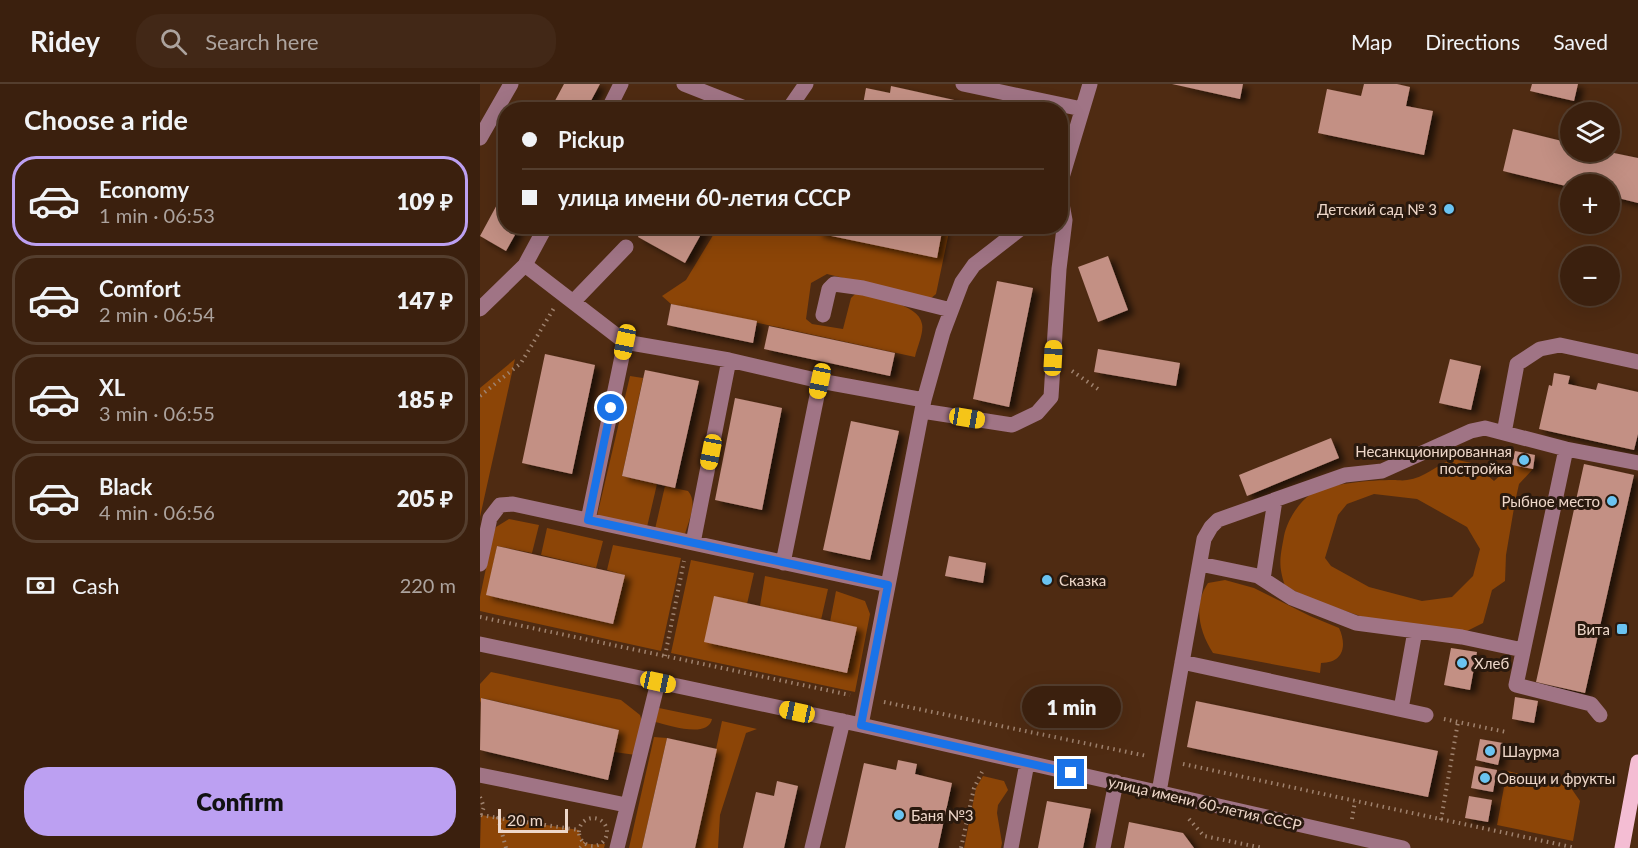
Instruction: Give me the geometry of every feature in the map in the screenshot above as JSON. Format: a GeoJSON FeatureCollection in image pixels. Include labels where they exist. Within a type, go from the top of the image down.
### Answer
{"type":"FeatureCollection","features":[{"type":"Feature","properties":{"kind":"main road"},"geometry":{"type":"LineString","coordinates":[[1622,848],[1638,762]]}},
{"type":"Feature","properties":{"kind":"street"},"geometry":{"type":"LineString","coordinates":[[501,102],[511,84]]}},
{"type":"Feature","properties":{"kind":"street"},"geometry":{"type":"LineString","coordinates":[[612,102],[621,84]]}},
{"type":"Feature","properties":{"kind":"street"},"geometry":{"type":"LineString","coordinates":[[684,84],[730,102]]}},
{"type":"Feature","properties":{"kind":"street"},"geometry":{"type":"LineString","coordinates":[[794,102],[806,84]]}},
{"type":"Feature","properties":{"kind":"street"},"geometry":{"type":"LineString","coordinates":[[963,84],[1045,102]]}},
{"type":"Feature","properties":{"kind":"street"},"geometry":{"type":"LineString","coordinates":[[1068,156],[1090,84]]}},
{"type":"Feature","properties":{"kind":"street"},"geometry":{"type":"LineString","coordinates":[[480,138],[498,107]]}},
{"type":"Feature","properties":{"kind":"street"},"geometry":{"type":"LineString","coordinates":[[1068,107],[1082,110]]}},
{"type":"Feature","properties":{"kind":"street"},"geometry":{"type":"LineString","coordinates":[[480,309],[525,265],[542,234]]}},
{"type":"Feature","properties":{"kind":"street"},"geometry":{"type":"LineString","coordinates":[[861,725],[923,405],[943,332],[962,282],[974,265],[1014,234]]}},
{"type":"Feature","properties":{"kind":"street"},"geometry":{"type":"LineString","coordinates":[[525,265],[625,342],[729,360],[1012,425],[1037,413],[1051,397],[1063,234]]}},
{"type":"Feature","properties":{"kind":"street"},"geometry":{"type":"LineString","coordinates":[[568,298],[626,247]]}},
{"type":"Feature","properties":{"kind":"street"},"geometry":{"type":"LineString","coordinates":[[823,315],[829,289],[834,284],[862,288],[951,310]]}},
{"type":"Feature","properties":{"kind":"street"},"geometry":{"type":"LineString","coordinates":[[588,520],[625,342]]}},
{"type":"Feature","properties":{"kind":"street"},"geometry":{"type":"LineString","coordinates":[[1504,434],[1517,364],[1539,349],[1560,345],[1638,362]]}},
{"type":"Feature","properties":{"kind":"street"},"geometry":{"type":"LineString","coordinates":[[690,543],[729,360]]}},
{"type":"Feature","properties":{"kind":"street"},"geometry":{"type":"LineString","coordinates":[[783,563],[820,381]]}},
{"type":"Feature","properties":{"kind":"street"},"geometry":{"type":"LineString","coordinates":[[1159,792],[1204,539],[1218,520],[1345,475],[1382,471],[1471,431],[1485,429],[1566,449],[1638,463]]}},
{"type":"Feature","properties":{"kind":"street"},"geometry":{"type":"LineString","coordinates":[[1566,449],[1516,685],[1591,704],[1600,715]]}},
{"type":"Feature","properties":{"kind":"street"},"geometry":{"type":"LineString","coordinates":[[1263,579],[1275,500]]}},
{"type":"Feature","properties":{"kind":"street"},"geometry":{"type":"LineString","coordinates":[[480,564],[490,518],[500,505],[513,504],[888,585]]}},
{"type":"Feature","properties":{"kind":"street"},"geometry":{"type":"LineString","coordinates":[[1200,564],[1258,576],[1292,598],[1356,623],[1462,638],[1523,650]]}},
{"type":"Feature","properties":{"kind":"street"},"geometry":{"type":"LineString","coordinates":[[1401,709],[1415,631]]}},
{"type":"Feature","properties":{"kind":"street","name":"улица имени 60-летия СССР"},"geometry":{"type":"LineString","coordinates":[[480,644],[843,721],[1403,848]]}},
{"type":"Feature","properties":{"kind":"street"},"geometry":{"type":"LineString","coordinates":[[1182,662],[1426,715]]}},
{"type":"Feature","properties":{"kind":"street"},"geometry":{"type":"LineString","coordinates":[[617,848],[658,682]]}},
{"type":"Feature","properties":{"kind":"street"},"geometry":{"type":"LineString","coordinates":[[812,848],[843,721]]}},
{"type":"Feature","properties":{"kind":"street"},"geometry":{"type":"LineString","coordinates":[[1011,848],[1027,763]]}},
{"type":"Feature","properties":{"kind":"street"},"geometry":{"type":"LineString","coordinates":[[480,775],[626,805]]}},
{"type":"Feature","properties":{"kind":"street"},"geometry":{"type":"LineString","coordinates":[[1103,848],[1116,782]]}},
{"type":"Feature","properties":{"kind":"path"},"geometry":{"type":"LineString","coordinates":[[480,396],[520,363],[568,298]]}},
{"type":"Feature","properties":{"kind":"path"},"geometry":{"type":"LineString","coordinates":[[1053,358],[1098,389]]}},
{"type":"Feature","properties":{"kind":"path"},"geometry":{"type":"LineString","coordinates":[[665,656],[690,543]]}},
{"type":"Feature","properties":{"kind":"path"},"geometry":{"type":"LineString","coordinates":[[480,617],[1576,848]]}},
{"type":"Feature","properties":{"kind":"path"},"geometry":{"type":"LineString","coordinates":[[1426,715],[1506,732]]}},
{"type":"Feature","properties":{"kind":"path"},"geometry":{"type":"LineString","coordinates":[[1441,820],[1458,722]]}},
{"type":"Feature","properties":{"kind":"path"},"geometry":{"type":"LineString","coordinates":[[971,770],[993,774]]}},
{"type":"Feature","properties":{"kind":"path"},"geometry":{"type":"LineString","coordinates":[[961,848],[974,788],[982,772]]}},
{"type":"Feature","properties":{"kind":"path"},"geometry":{"type":"LineString","coordinates":[[480,797],[484,807],[481,816],[579,830]]}},
{"type":"Feature","properties":{"kind":"path"},"geometry":{"type":"LineString","coordinates":[[1350,825],[1355,801]]}},
{"type":"Feature","properties":{"kind":"path"},"geometry":{"type":"LineString","coordinates":[[1178,817],[1190,819],[1204,836],[1263,848]]}},
{"type":"Feature","properties":{"kind":"path"},"geometry":{"type":"LineString","coordinates":[[498,818],[506,848]]}},
{"type":"Feature","properties":{"kind":"path"},"geometry":{"type":"LineString","coordinates":[[592,818],[601,820],[607,826],[607,835],[602,843],[594,846],[585,843],[579,830],[584,822],[592,818]]}},
{"type":"Feature","properties":{"kind":"path"},"geometry":{"type":"LineString","coordinates":[[580,848],[585,843]]}},
{"type":"Feature","properties":{"kind":"shaded area"},"geometry":{"type":"Polygon","coordinates":[[[714,234],[949,234],[936,294],[930,299],[827,274],[811,283],[806,319],[812,324],[843,329],[851,298],[856,293],[904,306],[913,311],[922,324],[915,357],[671,304],[662,296],[686,280],[714,234]]]}},
{"type":"Feature","properties":{"kind":"shaded area"},"geometry":{"type":"Polygon","coordinates":[[[515,359],[480,517],[480,388],[515,359]]]}},
{"type":"Feature","properties":{"kind":"shaded area"},"geometry":{"type":"Polygon","coordinates":[[[630,376],[643,378],[622,476],[657,484],[647,527],[597,516],[630,376]]]}},
{"type":"Feature","properties":{"kind":"shaded area"},"geometry":{"type":"Polygon","coordinates":[[[1453,459],[1481,465],[1494,481],[1512,465],[1533,469],[1519,484],[1506,555],[1505,581],[1492,590],[1483,623],[1463,633],[1366,618],[1313,600],[1285,586],[1280,561],[1285,530],[1290,518],[1311,494],[1328,487],[1351,483],[1413,479],[1453,459]],[[1374,494],[1347,504],[1338,515],[1325,558],[1331,566],[1369,587],[1422,601],[1452,597],[1473,576],[1480,549],[1467,527],[1417,499],[1374,494]]]}},
{"type":"Feature","properties":{"kind":"shaded area"},"geometry":{"type":"Polygon","coordinates":[[[665,486],[688,491],[691,496],[693,506],[685,534],[655,529],[665,486]]]}},
{"type":"Feature","properties":{"kind":"shaded area"},"geometry":{"type":"Polygon","coordinates":[[[509,519],[539,525],[532,553],[497,546],[487,595],[613,624],[624,575],[607,570],[613,545],[681,558],[661,651],[480,611],[480,597],[493,534],[496,527],[509,519]]]}},
{"type":"Feature","properties":{"kind":"shaded area"},"geometry":{"type":"Polygon","coordinates":[[[547,528],[603,541],[596,568],[541,555],[547,528]]]}},
{"type":"Feature","properties":{"kind":"shaded area"},"geometry":{"type":"Polygon","coordinates":[[[691,560],[754,573],[747,604],[830,622],[836,591],[865,601],[870,614],[855,692],[671,653],[691,560]]]}},
{"type":"Feature","properties":{"kind":"shaded area"},"geometry":{"type":"Polygon","coordinates":[[[765,576],[828,589],[821,620],[760,606],[765,576]]]}},
{"type":"Feature","properties":{"kind":"shaded area"},"geometry":{"type":"Polygon","coordinates":[[[1225,580],[1254,588],[1339,628],[1343,641],[1342,652],[1335,660],[1321,663],[1320,673],[1213,653],[1201,627],[1200,600],[1208,583],[1225,580]]]}},
{"type":"Feature","properties":{"kind":"shaded area"},"geometry":{"type":"Polygon","coordinates":[[[491,672],[621,700],[640,715],[643,725],[636,755],[614,752],[619,730],[482,698],[480,703],[480,684],[491,672]]]}},
{"type":"Feature","properties":{"kind":"shaded area"},"geometry":{"type":"Polygon","coordinates":[[[659,708],[712,719],[709,725],[696,730],[678,728],[655,722],[659,708]]]}},
{"type":"Feature","properties":{"kind":"shaded area"},"geometry":{"type":"Polygon","coordinates":[[[722,721],[757,729],[746,733],[720,815],[718,848],[695,848],[722,721]]]}},
{"type":"Feature","properties":{"kind":"shaded area"},"geometry":{"type":"Polygon","coordinates":[[[654,737],[667,738],[642,848],[629,848],[654,737]]]}},
{"type":"Feature","properties":{"kind":"shaded area"},"geometry":{"type":"Polygon","coordinates":[[[1507,771],[1569,785],[1580,801],[1573,841],[1497,825],[1507,771]]]}},
{"type":"Feature","properties":{"kind":"shaded area"},"geometry":{"type":"Polygon","coordinates":[[[983,776],[1004,781],[1008,790],[998,805],[997,813],[1001,848],[964,848],[976,788],[983,776]]]}},
{"type":"Feature","properties":{"kind":"shaded area"},"geometry":{"type":"Polygon","coordinates":[[[481,815],[579,830],[582,840],[588,844],[605,844],[604,848],[480,848],[481,815]]]}},
{"type":"Feature","properties":{"kind":"building"},"geometry":{"type":"Polygon","coordinates":[[[564,84],[600,84],[590,102],[554,102],[564,84]]]}},
{"type":"Feature","properties":{"kind":"building"},"geometry":{"type":"Polygon","coordinates":[[[1172,84],[1243,84],[1240,99],[1172,84]]]}},
{"type":"Feature","properties":{"kind":"building"},"geometry":{"type":"Polygon","coordinates":[[[1364,84],[1397,84],[1410,87],[1406,106],[1433,111],[1424,155],[1318,133],[1327,89],[1361,96],[1364,84]]]}},
{"type":"Feature","properties":{"kind":"building"},"geometry":{"type":"Polygon","coordinates":[[[1532,84],[1578,84],[1574,101],[1530,91],[1532,84]]]}},
{"type":"Feature","properties":{"kind":"building"},"geometry":{"type":"Polygon","coordinates":[[[891,86],[963,102],[863,102],[866,88],[890,93],[891,86]]]}},
{"type":"Feature","properties":{"kind":"building"},"geometry":{"type":"Polygon","coordinates":[[[1513,129],[1560,141],[1560,162],[1620,162],[1620,154],[1638,158],[1638,203],[1620,198],[1620,174],[1560,174],[1560,185],[1503,171],[1513,129]]]}},
{"type":"Feature","properties":{"kind":"building"},"geometry":{"type":"Polygon","coordinates":[[[498,203],[498,234],[516,234],[506,251],[480,236],[498,203]]]}},
{"type":"Feature","properties":{"kind":"building"},"geometry":{"type":"Polygon","coordinates":[[[639,234],[701,234],[685,263],[638,237],[639,234]]]}},
{"type":"Feature","properties":{"kind":"building"},"geometry":{"type":"Polygon","coordinates":[[[822,234],[942,234],[937,258],[822,234]]]}},
{"type":"Feature","properties":{"kind":"building"},"geometry":{"type":"Polygon","coordinates":[[[1108,256],[1128,310],[1098,322],[1078,267],[1108,256]]]}},
{"type":"Feature","properties":{"kind":"building"},"geometry":{"type":"Polygon","coordinates":[[[997,281],[1033,288],[1009,407],[973,399],[997,281]]]}},
{"type":"Feature","properties":{"kind":"building"},"geometry":{"type":"Polygon","coordinates":[[[671,304],[757,321],[753,343],[667,325],[671,304]]]}},
{"type":"Feature","properties":{"kind":"building"},"geometry":{"type":"Polygon","coordinates":[[[769,326],[895,353],[890,376],[764,349],[769,326]]]}},
{"type":"Feature","properties":{"kind":"building"},"geometry":{"type":"Polygon","coordinates":[[[1098,349],[1180,363],[1176,386],[1094,372],[1098,349]]]}},
{"type":"Feature","properties":{"kind":"building"},"geometry":{"type":"Polygon","coordinates":[[[545,354],[595,365],[572,474],[522,463],[545,354]]]}},
{"type":"Feature","properties":{"kind":"building"},"geometry":{"type":"Polygon","coordinates":[[[1450,359],[1481,366],[1471,410],[1439,403],[1450,359]]]}},
{"type":"Feature","properties":{"kind":"building"},"geometry":{"type":"Polygon","coordinates":[[[645,370],[699,381],[675,488],[622,476],[645,370]]]}},
{"type":"Feature","properties":{"kind":"building"},"geometry":{"type":"Polygon","coordinates":[[[1554,373],[1570,376],[1568,384],[1596,390],[1598,383],[1638,392],[1638,434],[1634,450],[1539,429],[1554,373]]]}},
{"type":"Feature","properties":{"kind":"building"},"geometry":{"type":"Polygon","coordinates":[[[735,398],[782,408],[762,510],[715,500],[735,398]]]}},
{"type":"Feature","properties":{"kind":"building"},"geometry":{"type":"Polygon","coordinates":[[[851,421],[899,431],[870,560],[823,550],[851,421]]]}},
{"type":"Feature","properties":{"kind":"building"},"geometry":{"type":"Polygon","coordinates":[[[1331,438],[1339,458],[1247,496],[1239,475],[1331,438]]]}},
{"type":"Feature","properties":{"kind":"building","name":"Несанкционированная постройка"},"geometry":{"type":"Polygon","coordinates":[[[1515,451],[1535,455],[1533,469],[1512,465],[1515,451]]]}},
{"type":"Feature","properties":{"kind":"building"},"geometry":{"type":"Polygon","coordinates":[[[1584,464],[1634,475],[1585,693],[1536,682],[1584,464]]]}},
{"type":"Feature","properties":{"kind":"building"},"geometry":{"type":"Polygon","coordinates":[[[497,546],[625,575],[613,624],[486,595],[497,546]]]}},
{"type":"Feature","properties":{"kind":"building"},"geometry":{"type":"Polygon","coordinates":[[[949,556],[986,563],[983,583],[945,576],[949,556]]]}},
{"type":"Feature","properties":{"kind":"building"},"geometry":{"type":"Polygon","coordinates":[[[714,596],[857,627],[847,673],[704,642],[714,596]]]}},
{"type":"Feature","properties":{"kind":"building","name":"Хлеб"},"geometry":{"type":"Polygon","coordinates":[[[1451,648],[1477,652],[1470,690],[1444,685],[1451,648]]]}},
{"type":"Feature","properties":{"kind":"building"},"geometry":{"type":"Polygon","coordinates":[[[1515,697],[1538,701],[1534,723],[1512,719],[1515,697]]]}},
{"type":"Feature","properties":{"kind":"building"},"geometry":{"type":"Polygon","coordinates":[[[481,698],[619,730],[608,780],[480,750],[481,698]]]}},
{"type":"Feature","properties":{"kind":"building"},"geometry":{"type":"Polygon","coordinates":[[[1196,701],[1438,751],[1428,797],[1187,747],[1196,701]]]}},
{"type":"Feature","properties":{"kind":"building"},"geometry":{"type":"Polygon","coordinates":[[[667,738],[717,749],[695,848],[642,848],[667,738]]]}},
{"type":"Feature","properties":{"kind":"building"},"geometry":{"type":"Polygon","coordinates":[[[1480,739],[1503,743],[1498,765],[1476,760],[1480,739]]]}},
{"type":"Feature","properties":{"kind":"building","name":"Баня №3"},"geometry":{"type":"Polygon","coordinates":[[[898,760],[917,764],[915,774],[952,783],[938,848],[845,848],[864,763],[896,770],[898,760]]]}},
{"type":"Feature","properties":{"kind":"building"},"geometry":{"type":"Polygon","coordinates":[[[1475,766],[1497,770],[1493,792],[1471,788],[1475,766]]]}},
{"type":"Feature","properties":{"kind":"building"},"geometry":{"type":"Polygon","coordinates":[[[777,781],[798,786],[784,848],[743,848],[756,792],[774,796],[777,781]]]}},
{"type":"Feature","properties":{"kind":"building"},"geometry":{"type":"Polygon","coordinates":[[[1469,796],[1492,800],[1488,822],[1465,818],[1469,796]]]}},
{"type":"Feature","properties":{"kind":"building"},"geometry":{"type":"Polygon","coordinates":[[[1047,801],[1091,809],[1083,848],[1038,848],[1047,801]]]}},
{"type":"Feature","properties":{"kind":"building"},"geometry":{"type":"Polygon","coordinates":[[[1129,822],[1183,833],[1194,848],[1124,848],[1129,822]]]}},
{"type":"Feature","properties":{"kind":"place","name":"Детский сад № 3"},"geometry":{"type":"Point","coordinates":[1449,209]}},
{"type":"Feature","properties":{"kind":"place","name":"Несанкционированная постройка"},"geometry":{"type":"Point","coordinates":[1524,460]}},
{"type":"Feature","properties":{"kind":"place","name":"Рыбное место"},"geometry":{"type":"Point","coordinates":[1612,501]}},
{"type":"Feature","properties":{"kind":"place","name":"Сказка"},"geometry":{"type":"Point","coordinates":[1047,580]}},
{"type":"Feature","properties":{"kind":"place","name":"Вита"},"geometry":{"type":"Point","coordinates":[1622,629]}},
{"type":"Feature","properties":{"kind":"place","name":"Хлеб"},"geometry":{"type":"Point","coordinates":[1462,663]}},
{"type":"Feature","properties":{"kind":"place","name":"Шаурма"},"geometry":{"type":"Point","coordinates":[1490,751]}},
{"type":"Feature","properties":{"kind":"place","name":"Овощи и фрукты"},"geometry":{"type":"Point","coordinates":[1485,778]}},
{"type":"Feature","properties":{"kind":"place","name":"Баня №3"},"geometry":{"type":"Point","coordinates":[899,815]}},
{"type":"Feature","properties":{"kind":"route"},"geometry":{"type":"LineString","coordinates":[[611,408],[588,520],[888,585],[861,725],[1071,773]]}}]}
